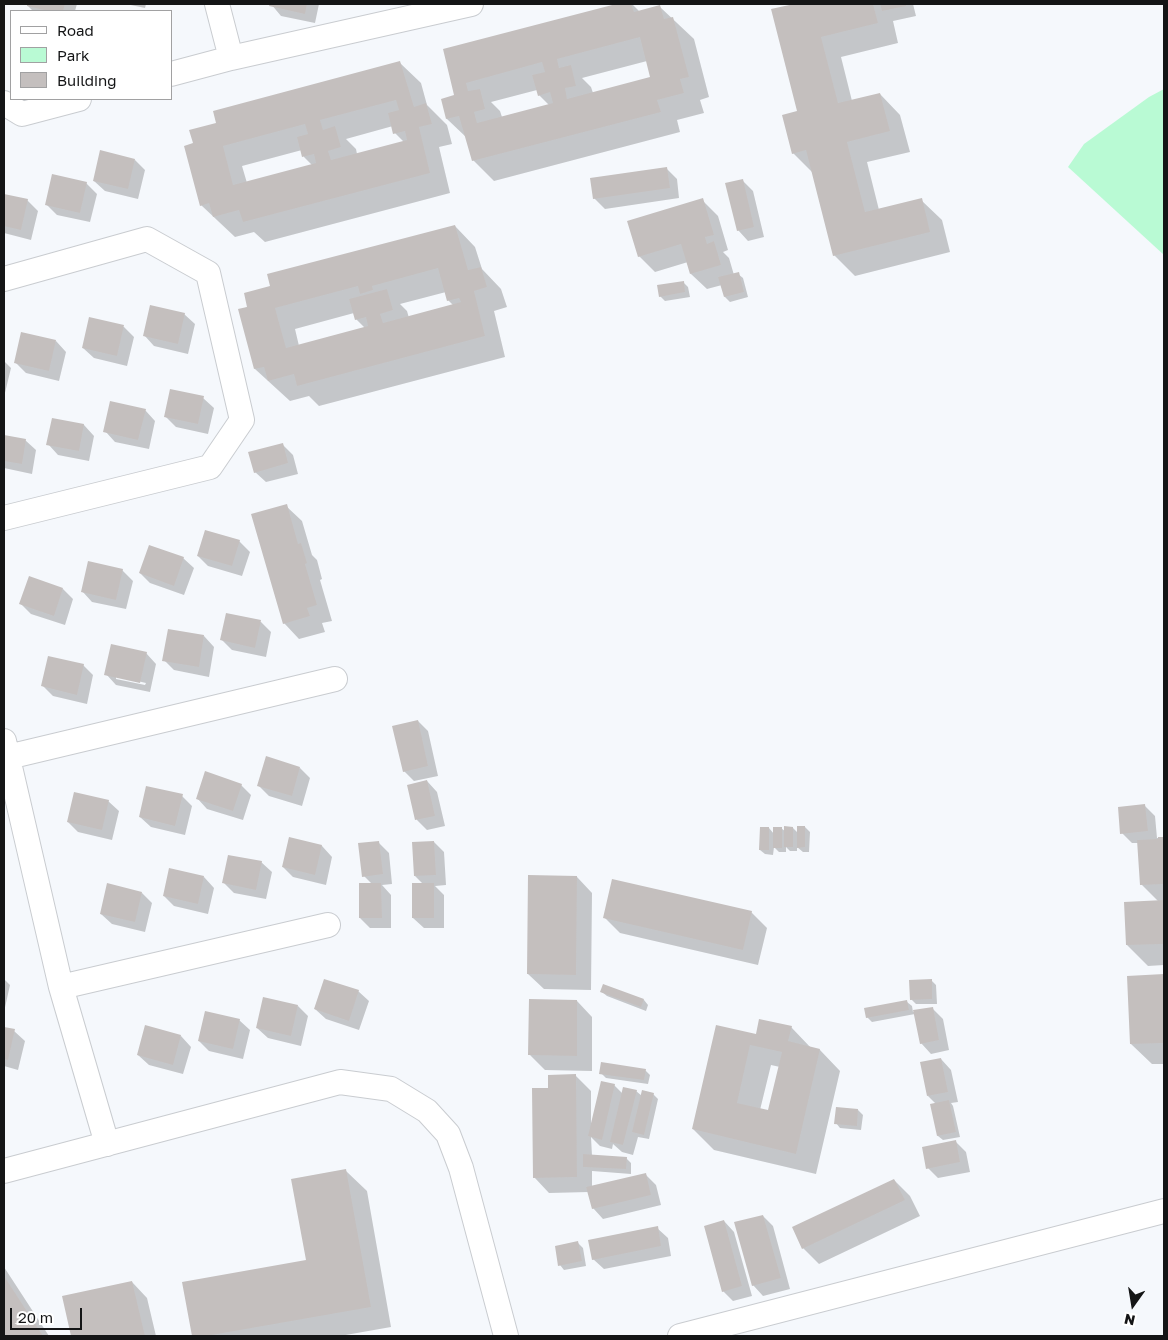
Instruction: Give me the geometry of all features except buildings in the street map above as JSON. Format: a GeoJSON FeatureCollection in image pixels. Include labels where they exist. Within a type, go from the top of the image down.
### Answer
{"type":"FeatureCollection","features":[{"type":"Feature","properties":{"kind":"street"},"geometry":{"type":"LineString","coordinates":[[217,4],[231,58]]}},
{"type":"Feature","properties":{"kind":"street"},"geometry":{"type":"LineString","coordinates":[[172,74],[231,58],[467,4]]}},
{"type":"Feature","properties":{"kind":"street"},"geometry":{"type":"LineString","coordinates":[[4,103],[22,114],[75,100]]}},
{"type":"Feature","properties":{"kind":"street"},"geometry":{"type":"LineString","coordinates":[[4,279],[147,239],[208,274],[242,420],[210,467],[4,518]]}},
{"type":"Feature","properties":{"kind":"street"},"geometry":{"type":"LineString","coordinates":[[106,1144],[61,987],[6,749],[335,679]]}},
{"type":"Feature","properties":{"kind":"street"},"geometry":{"type":"LineString","coordinates":[[61,987],[328,924]]}},
{"type":"Feature","properties":{"kind":"street"},"geometry":{"type":"LineString","coordinates":[[4,1171],[340,1082],[391,1089],[427,1111],[448,1134],[461,1168],[506,1336]]}},
{"type":"Feature","properties":{"kind":"street"},"geometry":{"type":"LineString","coordinates":[[680,1336],[1164,1211]]}},
{"type":"Feature","properties":{"kind":"green space"},"geometry":{"type":"Polygon","coordinates":[[[1164,89],[1164,255],[1068,167],[1084,144],[1149,97],[1164,89]]]}}]}
